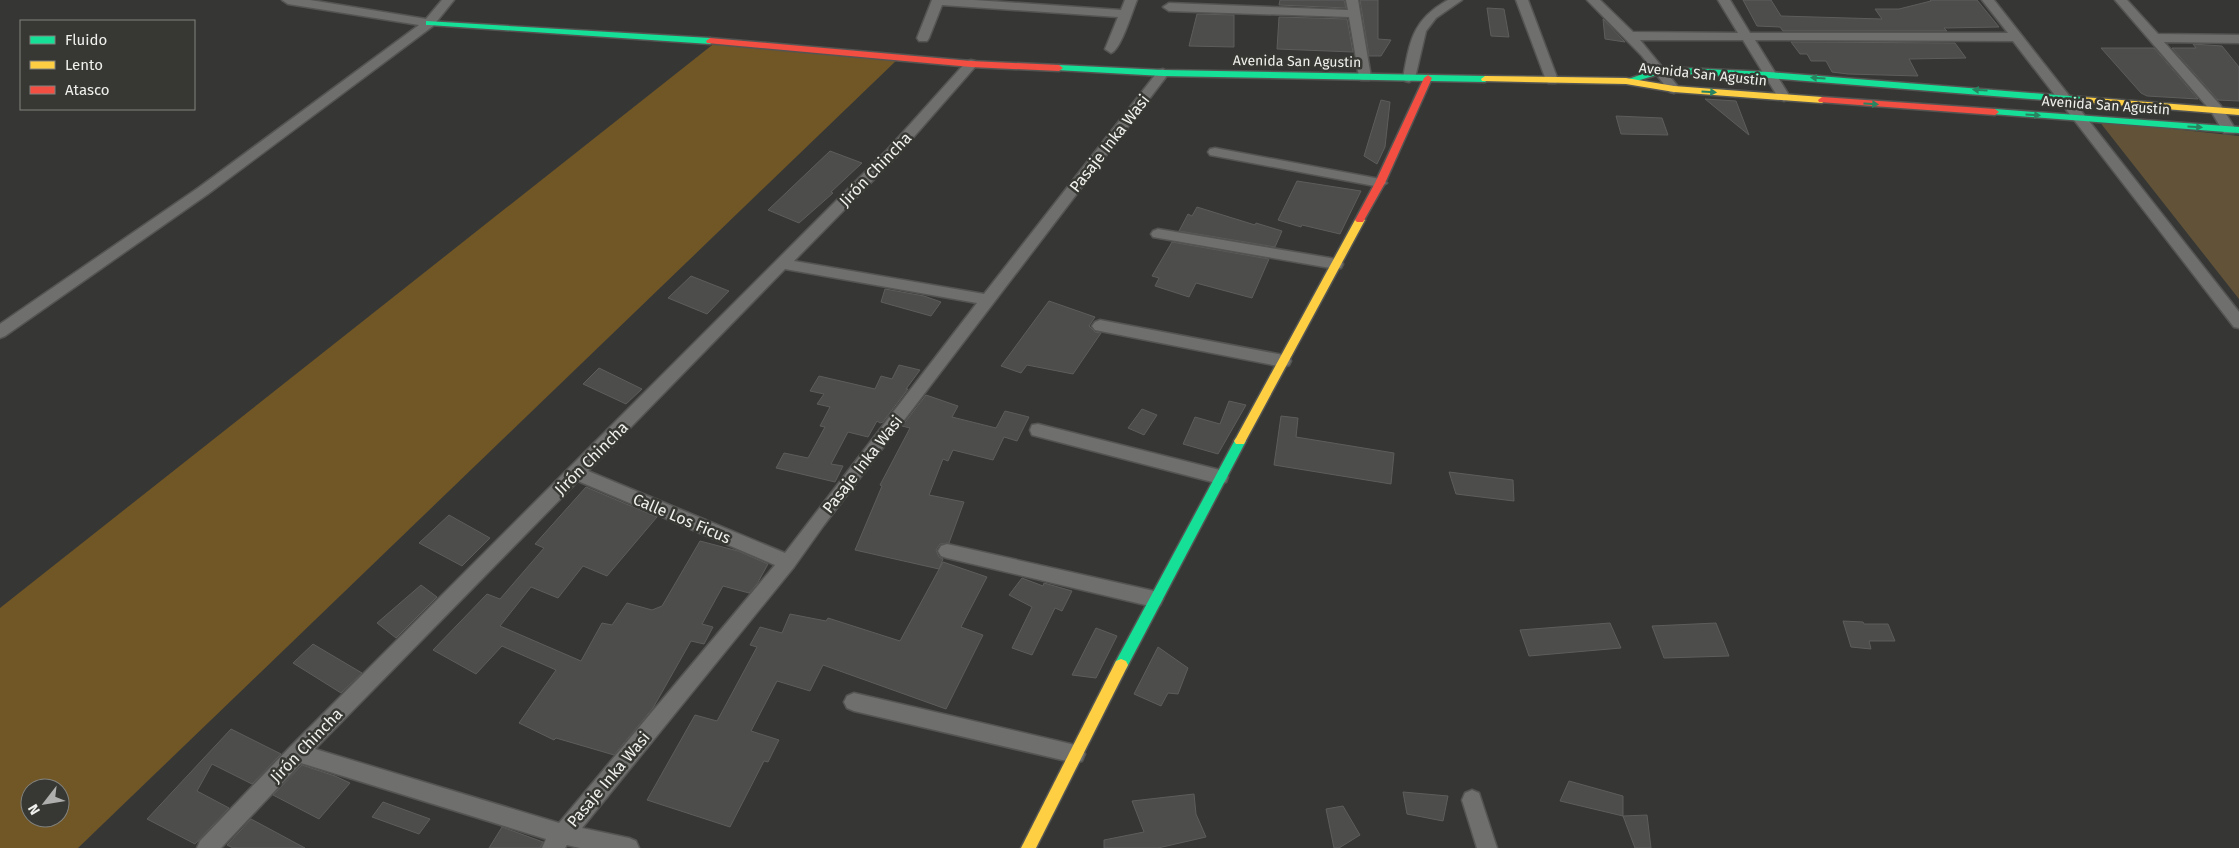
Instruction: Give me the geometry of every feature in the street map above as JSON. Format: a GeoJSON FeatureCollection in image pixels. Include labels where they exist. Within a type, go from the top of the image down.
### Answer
{"type":"FeatureCollection","features":[{"type":"Feature","properties":{"kind":"street"},"geometry":{"type":"LineString","coordinates":[[288,0],[429,23]]}},
{"type":"Feature","properties":{"kind":"street"},"geometry":{"type":"LineString","coordinates":[[0,332],[203,191],[429,23],[448,0]]}},
{"type":"Feature","properties":{"kind":"street"},"geometry":{"type":"LineString","coordinates":[[923,38],[938,0],[1127,14]]}},
{"type":"Feature","properties":{"kind":"street"},"geometry":{"type":"LineString","coordinates":[[1112,49],[1132,0]]}},
{"type":"Feature","properties":{"kind":"street"},"geometry":{"type":"LineString","coordinates":[[1352,0],[1365,77]]}},
{"type":"Feature","properties":{"kind":"street"},"geometry":{"type":"LineString","coordinates":[[1409,78],[1419,32],[1427,18],[1456,0]]}},
{"type":"Feature","properties":{"kind":"street"},"geometry":{"type":"LineString","coordinates":[[1522,0],[1552,80]]}},
{"type":"Feature","properties":{"kind":"street"},"geometry":{"type":"LineString","coordinates":[[1592,0],[1632,36],[1662,70],[1674,89]]}},
{"type":"Feature","properties":{"kind":"street"},"geometry":{"type":"LineString","coordinates":[[1724,0],[1784,97]]}},
{"type":"Feature","properties":{"kind":"street"},"geometry":{"type":"LineString","coordinates":[[1988,0],[2239,323]]}},
{"type":"Feature","properties":{"kind":"street"},"geometry":{"type":"LineString","coordinates":[[2120,0],[2234,130]]}},
{"type":"Feature","properties":{"kind":"street"},"geometry":{"type":"LineString","coordinates":[[1169,7],[1263,5],[1354,14]]}},
{"type":"Feature","properties":{"kind":"street","name":"Avenida San Agustin"},"geometry":{"type":"LineString","coordinates":[[429,23],[709,41],[971,64],[1163,74],[1626,81],[1674,89],[2234,130]]}},
{"type":"Feature","properties":{"kind":"street"},"geometry":{"type":"LineString","coordinates":[[1632,36],[2015,37]]}},
{"type":"Feature","properties":{"kind":"street"},"geometry":{"type":"LineString","coordinates":[[2155,38],[2239,39]]}},
{"type":"Feature","properties":{"kind":"street","name":"Jirón Chincha"},"geometry":{"type":"LineString","coordinates":[[207,848],[298,753],[892,153],[971,64]]}},
{"type":"Feature","properties":{"kind":"street","name":"Avenida San Agustin"},"geometry":{"type":"LineString","coordinates":[[1626,81],[1662,70],[1770,74],[2239,112]]}},
{"type":"Feature","properties":{"kind":"street","name":"Pasaje Inka Wasi"},"geometry":{"type":"LineString","coordinates":[[557,841],[788,562],[818,520],[1163,74]]}},
{"type":"Feature","properties":{"kind":"street"},"geometry":{"type":"LineString","coordinates":[[1028,848],[1154,599],[1380,182],[1428,78]]}},
{"type":"Feature","properties":{"kind":"street"},"geometry":{"type":"LineString","coordinates":[[1215,152],[1380,182]]}},
{"type":"Feature","properties":{"kind":"street"},"geometry":{"type":"LineString","coordinates":[[1158,234],[1336,264]]}},
{"type":"Feature","properties":{"kind":"street"},"geometry":{"type":"LineString","coordinates":[[783,264],[988,300]]}},
{"type":"Feature","properties":{"kind":"street"},"geometry":{"type":"LineString","coordinates":[[1100,326],[1283,361]]}},
{"type":"Feature","properties":{"kind":"street"},"geometry":{"type":"LineString","coordinates":[[1038,430],[1220,477]]}},
{"type":"Feature","properties":{"kind":"street","name":"Calle Los Ficus"},"geometry":{"type":"LineString","coordinates":[[576,473],[788,562]]}},
{"type":"Feature","properties":{"kind":"street"},"geometry":{"type":"LineString","coordinates":[[947,551],[1154,599]]}},
{"type":"Feature","properties":{"kind":"street"},"geometry":{"type":"LineString","coordinates":[[854,702],[1075,754]]}},
{"type":"Feature","properties":{"kind":"street"},"geometry":{"type":"LineString","coordinates":[[298,753],[557,841],[629,848]]}},
{"type":"Feature","properties":{"kind":"street"},"geometry":{"type":"LineString","coordinates":[[1472,800],[1487,848]]}},
{"type":"Feature","properties":{"kind":"shaded area"},"geometry":{"type":"Polygon","coordinates":[[[716,42],[900,57],[78,848],[0,848],[0,608],[716,42]]]}},
{"type":"Feature","properties":{"kind":"shaded area"},"geometry":{"type":"Polygon","coordinates":[[[2099,121],[2239,136],[2239,299],[2099,121]]]}},
{"type":"Feature","properties":{"kind":"building"},"geometry":{"type":"Polygon","coordinates":[[[1280,0],[1344,0],[1346,8],[1279,5],[1280,0]]]}},
{"type":"Feature","properties":{"kind":"building"},"geometry":{"type":"Polygon","coordinates":[[[1360,0],[1378,0],[1378,39],[1391,40],[1381,56],[1369,56],[1360,0]]]}},
{"type":"Feature","properties":{"kind":"building"},"geometry":{"type":"Polygon","coordinates":[[[1743,0],[1771,0],[1781,16],[1882,19],[1875,9],[1899,9],[1930,0],[1977,0],[1999,27],[1944,28],[1947,31],[1783,31],[1780,27],[1757,26],[1743,0]]]}},
{"type":"Feature","properties":{"kind":"building"},"geometry":{"type":"Polygon","coordinates":[[[1487,8],[1504,9],[1509,37],[1491,36],[1487,8]]]}},
{"type":"Feature","properties":{"kind":"building"},"geometry":{"type":"Polygon","coordinates":[[[1197,14],[1234,15],[1234,47],[1189,46],[1197,14]]]}},
{"type":"Feature","properties":{"kind":"building"},"geometry":{"type":"Polygon","coordinates":[[[1279,17],[1347,19],[1353,52],[1277,49],[1279,17]]]}},
{"type":"Feature","properties":{"kind":"building"},"geometry":{"type":"Polygon","coordinates":[[[1603,19],[1625,42],[1605,39],[1603,19]]]}},
{"type":"Feature","properties":{"kind":"building"},"geometry":{"type":"Polygon","coordinates":[[[1791,42],[1955,43],[1966,58],[1909,59],[1918,76],[1848,74],[1832,72],[1826,61],[1811,61],[1807,54],[1800,54],[1791,42]]]}},
{"type":"Feature","properties":{"kind":"building"},"geometry":{"type":"Polygon","coordinates":[[[2193,44],[2222,46],[2239,67],[2239,101],[2218,100],[2172,48],[2196,48],[2193,44]]]}},
{"type":"Feature","properties":{"kind":"building"},"geometry":{"type":"Polygon","coordinates":[[[2101,48],[2154,48],[2198,99],[2147,96],[2141,93],[2101,48]]]}},
{"type":"Feature","properties":{"kind":"building"},"geometry":{"type":"Polygon","coordinates":[[[1705,99],[1736,101],[1749,135],[1705,99]]]}},
{"type":"Feature","properties":{"kind":"building"},"geometry":{"type":"Polygon","coordinates":[[[1381,100],[1390,102],[1385,147],[1377,164],[1364,156],[1381,100]]]}},
{"type":"Feature","properties":{"kind":"building"},"geometry":{"type":"Polygon","coordinates":[[[1616,116],[1662,118],[1668,135],[1621,134],[1616,116]]]}},
{"type":"Feature","properties":{"kind":"building"},"geometry":{"type":"Polygon","coordinates":[[[830,151],[862,163],[831,192],[833,193],[799,223],[768,210],[830,151]]]}},
{"type":"Feature","properties":{"kind":"building"},"geometry":{"type":"Polygon","coordinates":[[[1297,181],[1361,191],[1340,234],[1302,225],[1301,227],[1278,220],[1297,181]]]}},
{"type":"Feature","properties":{"kind":"building"},"geometry":{"type":"Polygon","coordinates":[[[1197,207],[1255,225],[1256,223],[1282,231],[1275,247],[1179,231],[1188,214],[1192,216],[1197,207]]]}},
{"type":"Feature","properties":{"kind":"building"},"geometry":{"type":"Polygon","coordinates":[[[1172,242],[1269,259],[1252,298],[1196,283],[1189,297],[1155,286],[1159,278],[1152,276],[1172,242]]]}},
{"type":"Feature","properties":{"kind":"building"},"geometry":{"type":"Polygon","coordinates":[[[691,276],[729,291],[707,314],[668,298],[691,276]]]}},
{"type":"Feature","properties":{"kind":"building"},"geometry":{"type":"Polygon","coordinates":[[[885,289],[924,296],[941,302],[931,316],[881,302],[885,289]]]}},
{"type":"Feature","properties":{"kind":"building"},"geometry":{"type":"Polygon","coordinates":[[[1049,301],[1095,317],[1089,326],[1095,332],[1101,333],[1073,374],[1027,365],[1021,373],[1001,366],[1049,301]]]}},
{"type":"Feature","properties":{"kind":"building"},"geometry":{"type":"Polygon","coordinates":[[[899,365],[920,370],[883,422],[877,421],[868,437],[848,432],[831,464],[843,466],[835,482],[776,468],[784,453],[808,458],[825,427],[820,426],[830,407],[817,404],[824,394],[810,391],[819,376],[875,389],[881,376],[892,379],[899,365]]]}},
{"type":"Feature","properties":{"kind":"building"},"geometry":{"type":"Polygon","coordinates":[[[599,368],[642,389],[626,404],[583,384],[599,368]]]}},
{"type":"Feature","properties":{"kind":"building"},"geometry":{"type":"Polygon","coordinates":[[[926,395],[958,406],[952,417],[996,428],[1005,411],[1029,417],[1017,441],[1004,437],[993,460],[953,450],[948,461],[943,459],[929,495],[964,502],[949,543],[940,544],[936,550],[939,557],[943,559],[939,569],[855,550],[882,486],[880,485],[910,428],[902,426],[926,395]]]}},
{"type":"Feature","properties":{"kind":"building"},"geometry":{"type":"Polygon","coordinates":[[[1229,401],[1246,405],[1218,454],[1183,444],[1195,417],[1220,424],[1229,401]]]}},
{"type":"Feature","properties":{"kind":"building"},"geometry":{"type":"Polygon","coordinates":[[[1142,409],[1157,415],[1144,435],[1128,428],[1142,409]]]}},
{"type":"Feature","properties":{"kind":"building"},"geometry":{"type":"Polygon","coordinates":[[[1281,416],[1298,418],[1296,437],[1394,453],[1391,484],[1274,465],[1281,416]]]}},
{"type":"Feature","properties":{"kind":"building"},"geometry":{"type":"Polygon","coordinates":[[[1449,472],[1513,480],[1514,501],[1456,494],[1449,472]]]}},
{"type":"Feature","properties":{"kind":"building"},"geometry":{"type":"Polygon","coordinates":[[[586,487],[657,517],[607,576],[583,566],[558,598],[531,587],[500,626],[581,661],[602,623],[612,625],[627,603],[652,610],[662,606],[700,541],[738,551],[768,564],[757,584],[749,593],[723,586],[702,624],[713,627],[704,644],[691,641],[653,708],[614,755],[556,738],[554,740],[519,723],[556,670],[502,646],[476,674],[433,650],[487,594],[500,599],[544,548],[535,544],[586,487]]]}},
{"type":"Feature","properties":{"kind":"building"},"geometry":{"type":"Polygon","coordinates":[[[449,515],[490,538],[462,566],[419,543],[449,515]]]}},
{"type":"Feature","properties":{"kind":"building"},"geometry":{"type":"Polygon","coordinates":[[[943,562],[987,577],[961,627],[983,635],[946,709],[823,665],[810,691],[777,681],[751,731],[779,740],[768,762],[764,761],[730,827],[647,800],[695,715],[717,721],[757,647],[750,645],[760,627],[782,633],[790,614],[826,621],[828,618],[900,641],[943,562]]]}},
{"type":"Feature","properties":{"kind":"building"},"geometry":{"type":"Polygon","coordinates":[[[1022,578],[1043,586],[1044,583],[1072,591],[1062,611],[1055,608],[1032,655],[1012,648],[1032,607],[1009,595],[1022,578]]]}},
{"type":"Feature","properties":{"kind":"building"},"geometry":{"type":"Polygon","coordinates":[[[421,585],[437,597],[396,638],[377,623],[421,585]]]}},
{"type":"Feature","properties":{"kind":"building"},"geometry":{"type":"Polygon","coordinates":[[[1843,621],[1863,622],[1864,624],[1888,624],[1895,641],[1869,641],[1871,649],[1851,647],[1843,621]]]}},
{"type":"Feature","properties":{"kind":"building"},"geometry":{"type":"Polygon","coordinates":[[[1610,623],[1621,648],[1529,656],[1520,630],[1610,623]]]}},
{"type":"Feature","properties":{"kind":"building"},"geometry":{"type":"Polygon","coordinates":[[[1716,623],[1729,656],[1664,658],[1652,626],[1716,623]]]}},
{"type":"Feature","properties":{"kind":"building"},"geometry":{"type":"Polygon","coordinates":[[[1096,628],[1117,636],[1096,678],[1072,675],[1096,628]]]}},
{"type":"Feature","properties":{"kind":"building"},"geometry":{"type":"Polygon","coordinates":[[[313,644],[362,673],[341,693],[293,663],[313,644]]]}},
{"type":"Feature","properties":{"kind":"building"},"geometry":{"type":"Polygon","coordinates":[[[1158,647],[1188,668],[1178,694],[1168,693],[1161,706],[1134,694],[1158,647]]]}},
{"type":"Feature","properties":{"kind":"building"},"geometry":{"type":"Polygon","coordinates":[[[231,729],[281,754],[252,784],[212,764],[197,791],[229,808],[195,844],[147,819],[231,729]]]}},
{"type":"Feature","properties":{"kind":"building"},"geometry":{"type":"Polygon","coordinates":[[[302,765],[350,783],[319,819],[273,795],[302,765]]]}},
{"type":"Feature","properties":{"kind":"building"},"geometry":{"type":"Polygon","coordinates":[[[1569,781],[1623,796],[1623,816],[1560,801],[1569,781]]]}},
{"type":"Feature","properties":{"kind":"building"},"geometry":{"type":"Polygon","coordinates":[[[1403,792],[1448,796],[1443,821],[1407,814],[1403,792]]]}},
{"type":"Feature","properties":{"kind":"building"},"geometry":{"type":"Polygon","coordinates":[[[1194,794],[1196,814],[1206,837],[1158,848],[1104,848],[1104,840],[1144,832],[1132,801],[1194,794]]]}},
{"type":"Feature","properties":{"kind":"building"},"geometry":{"type":"Polygon","coordinates":[[[383,802],[430,819],[419,834],[372,817],[383,802]]]}},
{"type":"Feature","properties":{"kind":"building"},"geometry":{"type":"Polygon","coordinates":[[[1343,806],[1360,835],[1339,848],[1334,848],[1326,809],[1343,806]]]}},
{"type":"Feature","properties":{"kind":"building"},"geometry":{"type":"Polygon","coordinates":[[[1647,815],[1651,848],[1635,848],[1623,816],[1647,815]]]}},
{"type":"Feature","properties":{"kind":"building"},"geometry":{"type":"Polygon","coordinates":[[[251,819],[305,848],[233,848],[227,845],[251,819]]]}},
{"type":"Feature","properties":{"kind":"building"},"geometry":{"type":"Polygon","coordinates":[[[502,827],[543,842],[540,848],[489,848],[502,827]]]}},
{"type":"Feature","properties":{"kind":"traffic: fast"},"geometry":{"type":"LineString","coordinates":[[429,23],[710,41]]}},
{"type":"Feature","properties":{"kind":"traffic: fast"},"geometry":{"type":"LineString","coordinates":[[1059,68],[1163,73],[1485,79]]}},
{"type":"Feature","properties":{"kind":"traffic: fast"},"geometry":{"type":"LineString","coordinates":[[1630,80],[1662,70],[1769,75],[2082,100]]}},
{"type":"Feature","properties":{"kind":"traffic: fast"},"geometry":{"type":"LineString","coordinates":[[1995,112],[2239,130]]}},
{"type":"Feature","properties":{"kind":"traffic: fast"},"geometry":{"type":"LineString","coordinates":[[1121,665],[1240,441]]}},
{"type":"Feature","properties":{"kind":"traffic: slow"},"geometry":{"type":"LineString","coordinates":[[1485,79],[1626,81],[1674,89],[1822,100]]}},
{"type":"Feature","properties":{"kind":"traffic: slow"},"geometry":{"type":"LineString","coordinates":[[2082,100],[2239,112]]}},
{"type":"Feature","properties":{"kind":"traffic: slow"},"geometry":{"type":"LineString","coordinates":[[1240,441],[1360,220]]}},
{"type":"Feature","properties":{"kind":"traffic: slow"},"geometry":{"type":"LineString","coordinates":[[1028,848],[1121,665]]}},
{"type":"Feature","properties":{"kind":"traffic: jam"},"geometry":{"type":"LineString","coordinates":[[710,41],[971,64],[1059,68]]}},
{"type":"Feature","properties":{"kind":"traffic: jam"},"geometry":{"type":"LineString","coordinates":[[1360,220],[1380,183],[1428,78]]}},
{"type":"Feature","properties":{"kind":"traffic: jam"},"geometry":{"type":"LineString","coordinates":[[1822,100],[1995,112]]}}]}
